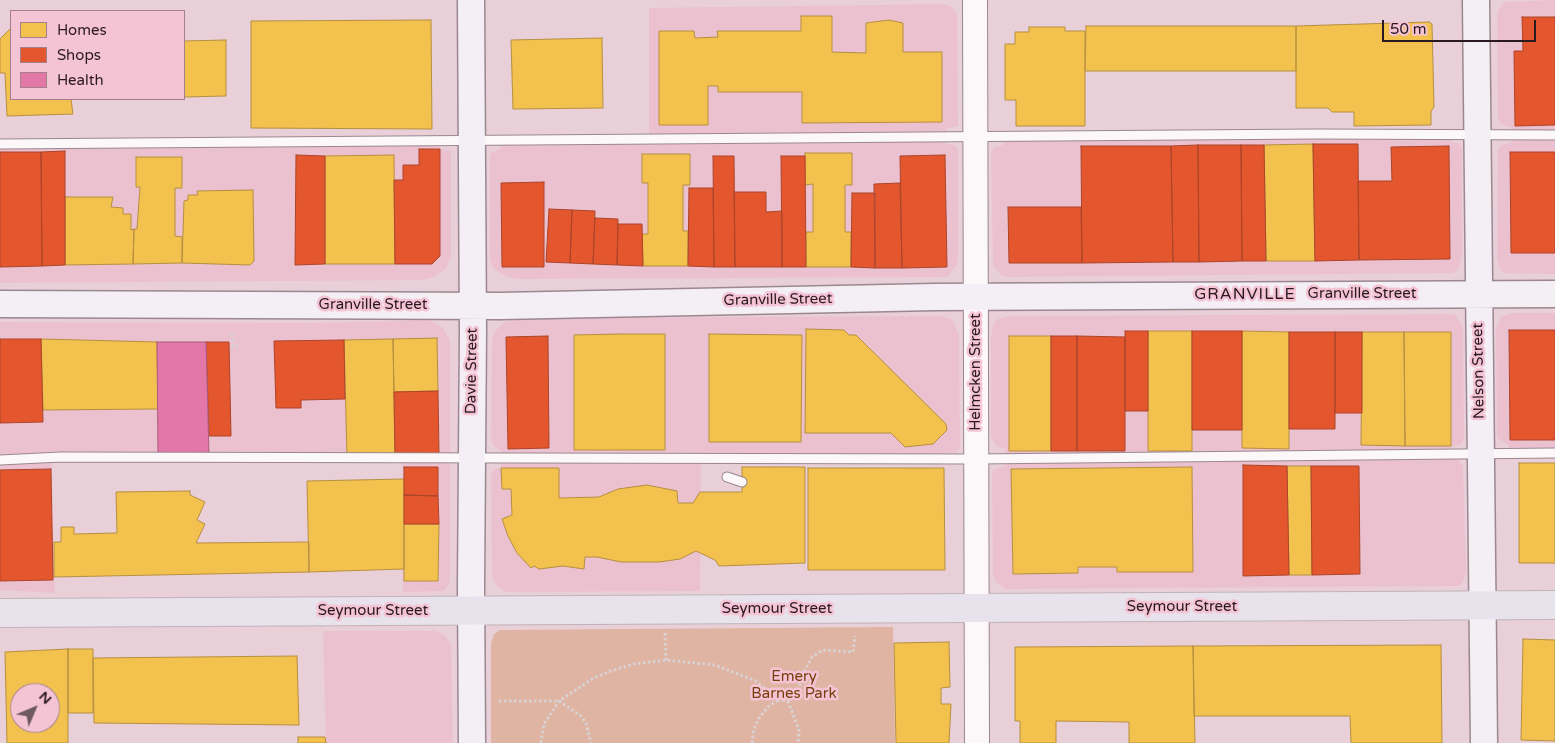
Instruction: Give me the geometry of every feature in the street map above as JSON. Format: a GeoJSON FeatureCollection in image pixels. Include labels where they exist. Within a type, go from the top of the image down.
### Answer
{"type":"FeatureCollection","features":[{"type":"Feature","properties":{"kind":"highway","name":"Seymour Street"},"geometry":{"type":"LineString","coordinates":[[0,613],[1555,605]]}},
{"type":"Feature","properties":{"kind":"main road","name":"Davie Street"},"geometry":{"type":"LineString","coordinates":[[471,0],[473,306],[471,458],[472,743]]}},
{"type":"Feature","properties":{"kind":"main road","name":"Nelson Street"},"geometry":{"type":"LineString","coordinates":[[1476,0],[1479,135],[1478,294],[1484,743]]}},
{"type":"Feature","properties":{"kind":"main road","name":"Granville Street"},"geometry":{"type":"LineString","coordinates":[[0,304],[473,306],[976,296],[1555,294]]}},
{"type":"Feature","properties":{"kind":"street","name":"Helmcken Street"},"geometry":{"type":"LineString","coordinates":[[975,0],[977,743]]}},
{"type":"Feature","properties":{"kind":"lane"},"geometry":{"type":"LineString","coordinates":[[0,144],[1555,135]]}},
{"type":"Feature","properties":{"kind":"lane"},"geometry":{"type":"LineString","coordinates":[[0,460],[61,458],[976,459],[1555,453]]}},
{"type":"Feature","properties":{"kind":"lane"},"geometry":{"type":"LineString","coordinates":[[728,477],[742,482]]}},
{"type":"Feature","properties":{"kind":"path"},"geometry":{"type":"LineString","coordinates":[[232,334],[233,346],[240,346]]}},
{"type":"Feature","properties":{"kind":"path"},"geometry":{"type":"LineString","coordinates":[[788,702],[798,691],[804,672],[812,657],[823,650],[853,652],[855,636]]}},
{"type":"Feature","properties":{"kind":"path"},"geometry":{"type":"LineString","coordinates":[[665,640],[666,660]]}},
{"type":"Feature","properties":{"kind":"path"},"geometry":{"type":"LineString","coordinates":[[541,743],[544,724],[559,701],[612,671],[634,664],[666,660],[714,665],[756,682],[778,700],[788,702]]}},
{"type":"Feature","properties":{"kind":"path"},"geometry":{"type":"LineString","coordinates":[[752,743],[754,729],[760,718],[768,706],[778,700]]}},
{"type":"Feature","properties":{"kind":"path"},"geometry":{"type":"LineString","coordinates":[[499,701],[559,701],[581,716],[586,724],[591,743]]}},
{"type":"Feature","properties":{"kind":"path"},"geometry":{"type":"LineString","coordinates":[[788,702],[799,730],[798,743]]}},
{"type":"Feature","properties":{"kind":"shaded area"},"geometry":{"type":"Polygon","coordinates":[[[1555,0],[1555,274],[1505,273],[1500,269],[1497,258],[1498,149],[1502,145],[1512,142],[1513,128],[1501,124],[1498,118],[1497,15],[1500,7],[1506,2],[1555,0]]]}},
{"type":"Feature","properties":{"kind":"shaded area"},"geometry":{"type":"Polygon","coordinates":[[[944,4],[952,7],[957,14],[958,126],[947,128],[946,144],[954,145],[958,149],[958,253],[957,265],[948,276],[516,279],[503,275],[493,268],[490,259],[490,154],[501,148],[501,140],[649,140],[649,8],[944,4]]]}},
{"type":"Feature","properties":{"kind":"shaded area"},"geometry":{"type":"Polygon","coordinates":[[[1451,135],[1452,142],[1458,143],[1462,147],[1462,255],[1459,268],[1453,273],[1007,277],[1002,276],[993,266],[991,152],[995,147],[1003,145],[1003,138],[1451,135]]]}},
{"type":"Feature","properties":{"kind":"shaded area"},"geometry":{"type":"Polygon","coordinates":[[[439,141],[441,149],[451,151],[451,256],[446,268],[434,277],[424,280],[0,283],[0,144],[439,141]]]}},
{"type":"Feature","properties":{"kind":"shaded area"},"geometry":{"type":"Polygon","coordinates":[[[1512,313],[1555,313],[1555,453],[1509,453],[1509,445],[1497,438],[1496,330],[1501,317],[1512,313]]]}},
{"type":"Feature","properties":{"kind":"shaded area"},"geometry":{"type":"Polygon","coordinates":[[[1454,314],[1463,329],[1464,439],[1461,444],[1452,447],[1452,458],[1459,460],[1463,466],[1466,573],[1462,583],[1458,586],[1006,589],[996,582],[993,576],[992,474],[993,470],[1005,466],[1006,449],[996,446],[991,436],[991,336],[994,323],[998,319],[1008,316],[1454,314]]]}},
{"type":"Feature","properties":{"kind":"shaded area"},"geometry":{"type":"Polygon","coordinates":[[[940,316],[952,319],[959,335],[960,448],[957,452],[946,453],[946,459],[701,458],[700,591],[507,592],[499,588],[495,583],[492,575],[491,475],[494,470],[501,467],[501,451],[494,446],[491,440],[492,341],[495,331],[505,322],[523,318],[940,316]]]}},
{"type":"Feature","properties":{"kind":"shaded area"},"geometry":{"type":"Polygon","coordinates":[[[429,320],[443,328],[450,340],[450,577],[449,585],[443,591],[403,592],[402,458],[51,458],[55,593],[0,590],[0,322],[312,323],[429,320]]]}},
{"type":"Feature","properties":{"kind":"shaded area"},"geometry":{"type":"Polygon","coordinates":[[[323,631],[435,631],[444,635],[451,644],[453,743],[326,743],[323,631]]]}},
{"type":"Feature","properties":{"kind":"green space","name":"Emery Barnes Park"},"geometry":{"type":"Polygon","coordinates":[[[893,627],[895,743],[491,743],[491,643],[494,634],[500,630],[893,627]]]}},
{"type":"Feature","properties":{"kind":"building: Homes"},"geometry":{"type":"Polygon","coordinates":[[[801,16],[832,16],[832,52],[866,53],[866,23],[889,20],[903,23],[903,52],[942,52],[942,122],[802,123],[802,92],[718,92],[718,86],[708,86],[708,125],[659,125],[659,31],[694,31],[695,38],[718,37],[717,31],[801,31],[801,16]]]}},
{"type":"Feature","properties":{"kind":"building: Homes"},"geometry":{"type":"Polygon","coordinates":[[[431,20],[432,129],[251,128],[251,21],[431,20]]]}},
{"type":"Feature","properties":{"kind":"building: Homes"},"geometry":{"type":"Polygon","coordinates":[[[1429,22],[1432,24],[1434,107],[1431,111],[1431,125],[1354,126],[1354,112],[1332,112],[1328,108],[1296,108],[1296,26],[1429,22]]]}},
{"type":"Feature","properties":{"kind":"building: Homes"},"geometry":{"type":"Polygon","coordinates":[[[1086,26],[1296,26],[1296,71],[1085,71],[1086,26]]]}},
{"type":"Feature","properties":{"kind":"building: Homes"},"geometry":{"type":"Polygon","coordinates":[[[1029,27],[1065,27],[1065,31],[1085,31],[1085,126],[1016,126],[1016,100],[1005,100],[1005,44],[1015,44],[1015,32],[1029,32],[1029,27]]]}},
{"type":"Feature","properties":{"kind":"building: Homes"},"geometry":{"type":"Polygon","coordinates":[[[10,29],[10,100],[71,100],[73,114],[7,116],[5,73],[0,73],[0,39],[10,29]]]}},
{"type":"Feature","properties":{"kind":"building: Homes"},"geometry":{"type":"Polygon","coordinates":[[[602,38],[603,108],[513,109],[511,40],[602,38]]]}},
{"type":"Feature","properties":{"kind":"building: Homes"},"geometry":{"type":"Polygon","coordinates":[[[226,40],[226,96],[185,97],[185,41],[226,40]]]}},
{"type":"Feature","properties":{"kind":"building: Homes"},"geometry":{"type":"Polygon","coordinates":[[[1313,144],[1315,261],[1266,261],[1264,145],[1313,144]]]}},
{"type":"Feature","properties":{"kind":"building: Homes"},"geometry":{"type":"Polygon","coordinates":[[[805,153],[852,153],[852,185],[845,185],[845,232],[851,232],[851,267],[806,267],[806,232],[813,232],[813,184],[805,185],[805,153]]]}},
{"type":"Feature","properties":{"kind":"building: Homes"},"geometry":{"type":"Polygon","coordinates":[[[642,154],[690,154],[690,185],[683,185],[683,231],[688,231],[688,266],[643,266],[642,234],[648,234],[648,183],[642,183],[642,154]]]}},
{"type":"Feature","properties":{"kind":"building: Homes"},"geometry":{"type":"Polygon","coordinates":[[[394,155],[395,264],[325,264],[325,156],[394,155]]]}},
{"type":"Feature","properties":{"kind":"building: Homes"},"geometry":{"type":"Polygon","coordinates":[[[136,157],[182,157],[182,188],[175,188],[175,236],[182,237],[182,263],[133,264],[134,229],[137,229],[140,187],[136,187],[136,157]]]}},
{"type":"Feature","properties":{"kind":"building: Homes"},"geometry":{"type":"Polygon","coordinates":[[[253,190],[254,261],[250,265],[182,263],[184,201],[188,200],[188,195],[198,195],[197,191],[253,190]]]}},
{"type":"Feature","properties":{"kind":"building: Homes"},"geometry":{"type":"Polygon","coordinates":[[[65,197],[113,197],[111,207],[123,208],[123,214],[131,214],[131,230],[134,229],[133,264],[65,265],[65,197]]]}},
{"type":"Feature","properties":{"kind":"building: Homes"},"geometry":{"type":"Polygon","coordinates":[[[806,329],[844,330],[849,335],[856,335],[946,424],[947,430],[933,444],[905,447],[891,433],[805,433],[806,329]]]}},
{"type":"Feature","properties":{"kind":"building: Homes"},"geometry":{"type":"Polygon","coordinates":[[[1148,331],[1192,331],[1192,451],[1148,451],[1148,331]]]}},
{"type":"Feature","properties":{"kind":"building: Homes"},"geometry":{"type":"Polygon","coordinates":[[[1242,331],[1289,332],[1289,449],[1242,448],[1242,331]]]}},
{"type":"Feature","properties":{"kind":"building: Homes"},"geometry":{"type":"Polygon","coordinates":[[[1362,332],[1404,332],[1405,446],[1361,445],[1362,332]]]}},
{"type":"Feature","properties":{"kind":"building: Homes"},"geometry":{"type":"Polygon","coordinates":[[[1404,332],[1451,332],[1451,446],[1405,446],[1404,332]]]}},
{"type":"Feature","properties":{"kind":"building: Homes"},"geometry":{"type":"Polygon","coordinates":[[[665,334],[665,450],[574,450],[574,335],[665,334]]]}},
{"type":"Feature","properties":{"kind":"building: Homes"},"geometry":{"type":"Polygon","coordinates":[[[709,334],[802,335],[801,442],[709,442],[709,334]]]}},
{"type":"Feature","properties":{"kind":"building: Homes"},"geometry":{"type":"Polygon","coordinates":[[[1009,336],[1051,336],[1051,451],[1009,451],[1009,336]]]}},
{"type":"Feature","properties":{"kind":"building: Homes"},"geometry":{"type":"Polygon","coordinates":[[[437,338],[438,391],[394,392],[393,339],[437,338]]]}},
{"type":"Feature","properties":{"kind":"building: Homes"},"geometry":{"type":"Polygon","coordinates":[[[41,339],[157,342],[158,409],[43,410],[41,339]]]}},
{"type":"Feature","properties":{"kind":"building: Homes"},"geometry":{"type":"Polygon","coordinates":[[[393,339],[395,455],[347,456],[344,340],[393,339]]]}},
{"type":"Feature","properties":{"kind":"building: Homes"},"geometry":{"type":"Polygon","coordinates":[[[1519,463],[1555,463],[1555,563],[1519,563],[1519,463]]]}},
{"type":"Feature","properties":{"kind":"building: Homes"},"geometry":{"type":"Polygon","coordinates":[[[1287,466],[1311,466],[1312,575],[1289,575],[1287,466]]]}},
{"type":"Feature","properties":{"kind":"building: Homes"},"geometry":{"type":"Polygon","coordinates":[[[742,467],[805,467],[805,563],[719,566],[715,560],[696,551],[680,559],[659,562],[621,562],[597,557],[585,557],[584,569],[563,566],[539,569],[534,566],[531,568],[517,553],[502,519],[512,515],[511,489],[502,489],[501,468],[559,468],[559,498],[599,497],[618,489],[647,485],[677,491],[678,503],[693,503],[700,492],[742,492],[742,467]]]}},
{"type":"Feature","properties":{"kind":"building: Homes"},"geometry":{"type":"Polygon","coordinates":[[[1192,467],[1193,572],[1117,572],[1117,567],[1078,567],[1078,573],[1013,574],[1011,469],[1192,467]]]}},
{"type":"Feature","properties":{"kind":"building: Homes"},"geometry":{"type":"Polygon","coordinates":[[[808,468],[944,468],[945,570],[808,570],[808,468]]]}},
{"type":"Feature","properties":{"kind":"building: Homes"},"geometry":{"type":"Polygon","coordinates":[[[404,479],[404,569],[309,572],[307,481],[404,479]]]}},
{"type":"Feature","properties":{"kind":"building: Homes"},"geometry":{"type":"Polygon","coordinates":[[[190,491],[190,495],[205,502],[197,520],[205,524],[196,543],[309,542],[309,572],[54,577],[54,542],[61,542],[61,527],[74,527],[74,534],[117,533],[116,492],[190,491]]]}},
{"type":"Feature","properties":{"kind":"building: Homes"},"geometry":{"type":"Polygon","coordinates":[[[404,524],[439,524],[438,581],[404,581],[404,524]]]}},
{"type":"Feature","properties":{"kind":"building: Homes"},"geometry":{"type":"Polygon","coordinates":[[[1523,639],[1555,640],[1555,741],[1521,740],[1523,639]]]}},
{"type":"Feature","properties":{"kind":"building: Homes"},"geometry":{"type":"Polygon","coordinates":[[[949,642],[950,687],[941,688],[941,704],[951,704],[949,743],[896,743],[894,643],[949,642]]]}},
{"type":"Feature","properties":{"kind":"building: Homes"},"geometry":{"type":"Polygon","coordinates":[[[1441,645],[1442,743],[1351,743],[1350,716],[1194,716],[1193,646],[1441,645]]]}},
{"type":"Feature","properties":{"kind":"building: Homes"},"geometry":{"type":"Polygon","coordinates":[[[1193,646],[1195,743],[1129,743],[1129,722],[1056,721],[1056,743],[1020,743],[1020,721],[1015,721],[1015,647],[1193,646]]]}},
{"type":"Feature","properties":{"kind":"building: Homes"},"geometry":{"type":"Polygon","coordinates":[[[68,649],[68,743],[7,743],[5,652],[68,649]]]}},
{"type":"Feature","properties":{"kind":"building: Homes"},"geometry":{"type":"Polygon","coordinates":[[[68,649],[93,649],[93,713],[68,713],[68,649]]]}},
{"type":"Feature","properties":{"kind":"building: Homes"},"geometry":{"type":"Polygon","coordinates":[[[297,656],[299,725],[94,723],[93,658],[297,656]]]}},
{"type":"Feature","properties":{"kind":"building: Homes"},"geometry":{"type":"Polygon","coordinates":[[[298,737],[325,737],[326,743],[298,743],[298,737]]]}},
{"type":"Feature","properties":{"kind":"building: Shops"},"geometry":{"type":"Polygon","coordinates":[[[1522,17],[1555,17],[1555,125],[1515,126],[1514,51],[1523,51],[1522,17]]]}},
{"type":"Feature","properties":{"kind":"building: Shops"},"geometry":{"type":"Polygon","coordinates":[[[1313,144],[1358,144],[1359,260],[1315,261],[1313,144]]]}},
{"type":"Feature","properties":{"kind":"building: Shops"},"geometry":{"type":"Polygon","coordinates":[[[1198,145],[1199,262],[1173,262],[1171,146],[1198,145]]]}},
{"type":"Feature","properties":{"kind":"building: Shops"},"geometry":{"type":"Polygon","coordinates":[[[1198,145],[1241,145],[1242,261],[1199,262],[1198,145]]]}},
{"type":"Feature","properties":{"kind":"building: Shops"},"geometry":{"type":"Polygon","coordinates":[[[1241,145],[1264,145],[1266,261],[1242,261],[1241,145]]]}},
{"type":"Feature","properties":{"kind":"building: Shops"},"geometry":{"type":"Polygon","coordinates":[[[1081,146],[1171,146],[1173,262],[1082,263],[1081,146]]]}},
{"type":"Feature","properties":{"kind":"building: Shops"},"geometry":{"type":"Polygon","coordinates":[[[1449,146],[1450,259],[1359,260],[1358,181],[1392,181],[1391,147],[1449,146]]]}},
{"type":"Feature","properties":{"kind":"building: Shops"},"geometry":{"type":"Polygon","coordinates":[[[419,149],[440,149],[440,256],[432,264],[395,264],[394,180],[403,180],[403,165],[419,165],[419,149]]]}},
{"type":"Feature","properties":{"kind":"building: Shops"},"geometry":{"type":"Polygon","coordinates":[[[65,151],[65,265],[42,266],[41,152],[65,151]]]}},
{"type":"Feature","properties":{"kind":"building: Shops"},"geometry":{"type":"Polygon","coordinates":[[[0,152],[41,152],[42,266],[0,267],[0,152]]]}},
{"type":"Feature","properties":{"kind":"building: Shops"},"geometry":{"type":"Polygon","coordinates":[[[1510,152],[1555,152],[1555,253],[1511,253],[1510,152]]]}},
{"type":"Feature","properties":{"kind":"building: Shops"},"geometry":{"type":"Polygon","coordinates":[[[296,155],[325,156],[325,264],[295,265],[296,155]]]}},
{"type":"Feature","properties":{"kind":"building: Shops"},"geometry":{"type":"Polygon","coordinates":[[[945,155],[947,267],[902,268],[900,156],[945,155]]]}},
{"type":"Feature","properties":{"kind":"building: Shops"},"geometry":{"type":"Polygon","coordinates":[[[713,156],[734,156],[735,267],[714,267],[713,156]]]}},
{"type":"Feature","properties":{"kind":"building: Shops"},"geometry":{"type":"Polygon","coordinates":[[[781,156],[805,156],[806,267],[782,267],[781,156]]]}},
{"type":"Feature","properties":{"kind":"building: Shops"},"geometry":{"type":"Polygon","coordinates":[[[544,182],[544,267],[502,267],[501,183],[544,182]]]}},
{"type":"Feature","properties":{"kind":"building: Shops"},"geometry":{"type":"Polygon","coordinates":[[[900,183],[902,268],[875,268],[874,184],[900,183]]]}},
{"type":"Feature","properties":{"kind":"building: Shops"},"geometry":{"type":"Polygon","coordinates":[[[689,188],[713,188],[714,267],[688,266],[689,188]]]}},
{"type":"Feature","properties":{"kind":"building: Shops"},"geometry":{"type":"Polygon","coordinates":[[[734,192],[766,192],[766,212],[782,211],[782,267],[735,267],[734,192]]]}},
{"type":"Feature","properties":{"kind":"building: Shops"},"geometry":{"type":"Polygon","coordinates":[[[852,193],[875,193],[875,268],[851,267],[852,193]]]}},
{"type":"Feature","properties":{"kind":"building: Shops"},"geometry":{"type":"Polygon","coordinates":[[[1008,207],[1081,207],[1082,263],[1009,263],[1008,207]]]}},
{"type":"Feature","properties":{"kind":"building: Shops"},"geometry":{"type":"Polygon","coordinates":[[[549,209],[572,210],[570,263],[546,262],[549,209]]]}},
{"type":"Feature","properties":{"kind":"building: Shops"},"geometry":{"type":"Polygon","coordinates":[[[572,210],[595,211],[593,264],[570,263],[572,210]]]}},
{"type":"Feature","properties":{"kind":"building: Shops"},"geometry":{"type":"Polygon","coordinates":[[[595,218],[618,219],[617,265],[593,264],[595,218]]]}},
{"type":"Feature","properties":{"kind":"building: Shops"},"geometry":{"type":"Polygon","coordinates":[[[618,224],[642,224],[643,266],[617,265],[618,224]]]}},
{"type":"Feature","properties":{"kind":"building: Shops"},"geometry":{"type":"Polygon","coordinates":[[[1509,330],[1555,330],[1555,440],[1510,440],[1509,330]]]}},
{"type":"Feature","properties":{"kind":"building: Shops"},"geometry":{"type":"Polygon","coordinates":[[[1125,331],[1148,331],[1148,411],[1125,411],[1125,331]]]}},
{"type":"Feature","properties":{"kind":"building: Shops"},"geometry":{"type":"Polygon","coordinates":[[[1192,331],[1242,331],[1242,430],[1192,430],[1192,331]]]}},
{"type":"Feature","properties":{"kind":"building: Shops"},"geometry":{"type":"Polygon","coordinates":[[[1289,332],[1335,332],[1335,429],[1289,429],[1289,332]]]}},
{"type":"Feature","properties":{"kind":"building: Shops"},"geometry":{"type":"Polygon","coordinates":[[[1335,332],[1362,332],[1362,413],[1335,413],[1335,332]]]}},
{"type":"Feature","properties":{"kind":"building: Shops"},"geometry":{"type":"Polygon","coordinates":[[[548,336],[549,448],[508,449],[506,337],[548,336]]]}},
{"type":"Feature","properties":{"kind":"building: Shops"},"geometry":{"type":"Polygon","coordinates":[[[1051,336],[1077,336],[1077,451],[1051,451],[1051,336]]]}},
{"type":"Feature","properties":{"kind":"building: Shops"},"geometry":{"type":"Polygon","coordinates":[[[1077,336],[1125,337],[1125,451],[1077,451],[1077,336]]]}},
{"type":"Feature","properties":{"kind":"building: Shops"},"geometry":{"type":"Polygon","coordinates":[[[0,339],[41,339],[43,422],[0,423],[0,339]]]}},
{"type":"Feature","properties":{"kind":"building: Shops"},"geometry":{"type":"Polygon","coordinates":[[[344,340],[345,399],[301,400],[301,408],[276,408],[274,341],[344,340]]]}},
{"type":"Feature","properties":{"kind":"building: Shops"},"geometry":{"type":"Polygon","coordinates":[[[206,342],[229,342],[231,436],[209,436],[206,342]]]}},
{"type":"Feature","properties":{"kind":"building: Shops"},"geometry":{"type":"Polygon","coordinates":[[[438,391],[439,454],[395,455],[394,392],[438,391]]]}},
{"type":"Feature","properties":{"kind":"building: Shops"},"geometry":{"type":"Polygon","coordinates":[[[1243,465],[1287,466],[1289,575],[1243,576],[1243,465]]]}},
{"type":"Feature","properties":{"kind":"building: Shops"},"geometry":{"type":"Polygon","coordinates":[[[1311,466],[1359,466],[1360,574],[1312,575],[1311,466]]]}},
{"type":"Feature","properties":{"kind":"building: Shops"},"geometry":{"type":"Polygon","coordinates":[[[404,467],[438,467],[438,496],[404,495],[404,467]]]}},
{"type":"Feature","properties":{"kind":"building: Shops"},"geometry":{"type":"Polygon","coordinates":[[[51,469],[53,580],[0,581],[0,470],[51,469]]]}},
{"type":"Feature","properties":{"kind":"building: Shops"},"geometry":{"type":"Polygon","coordinates":[[[404,495],[438,496],[439,524],[404,524],[404,495]]]}},
{"type":"Feature","properties":{"kind":"building: Health"},"geometry":{"type":"Polygon","coordinates":[[[157,342],[206,342],[209,456],[158,455],[157,342]]]}},
{"type":"Feature","properties":{"kind":"district","name":"GRANVILLE"},"geometry":{"type":"Point","coordinates":[1245,295]}}]}
